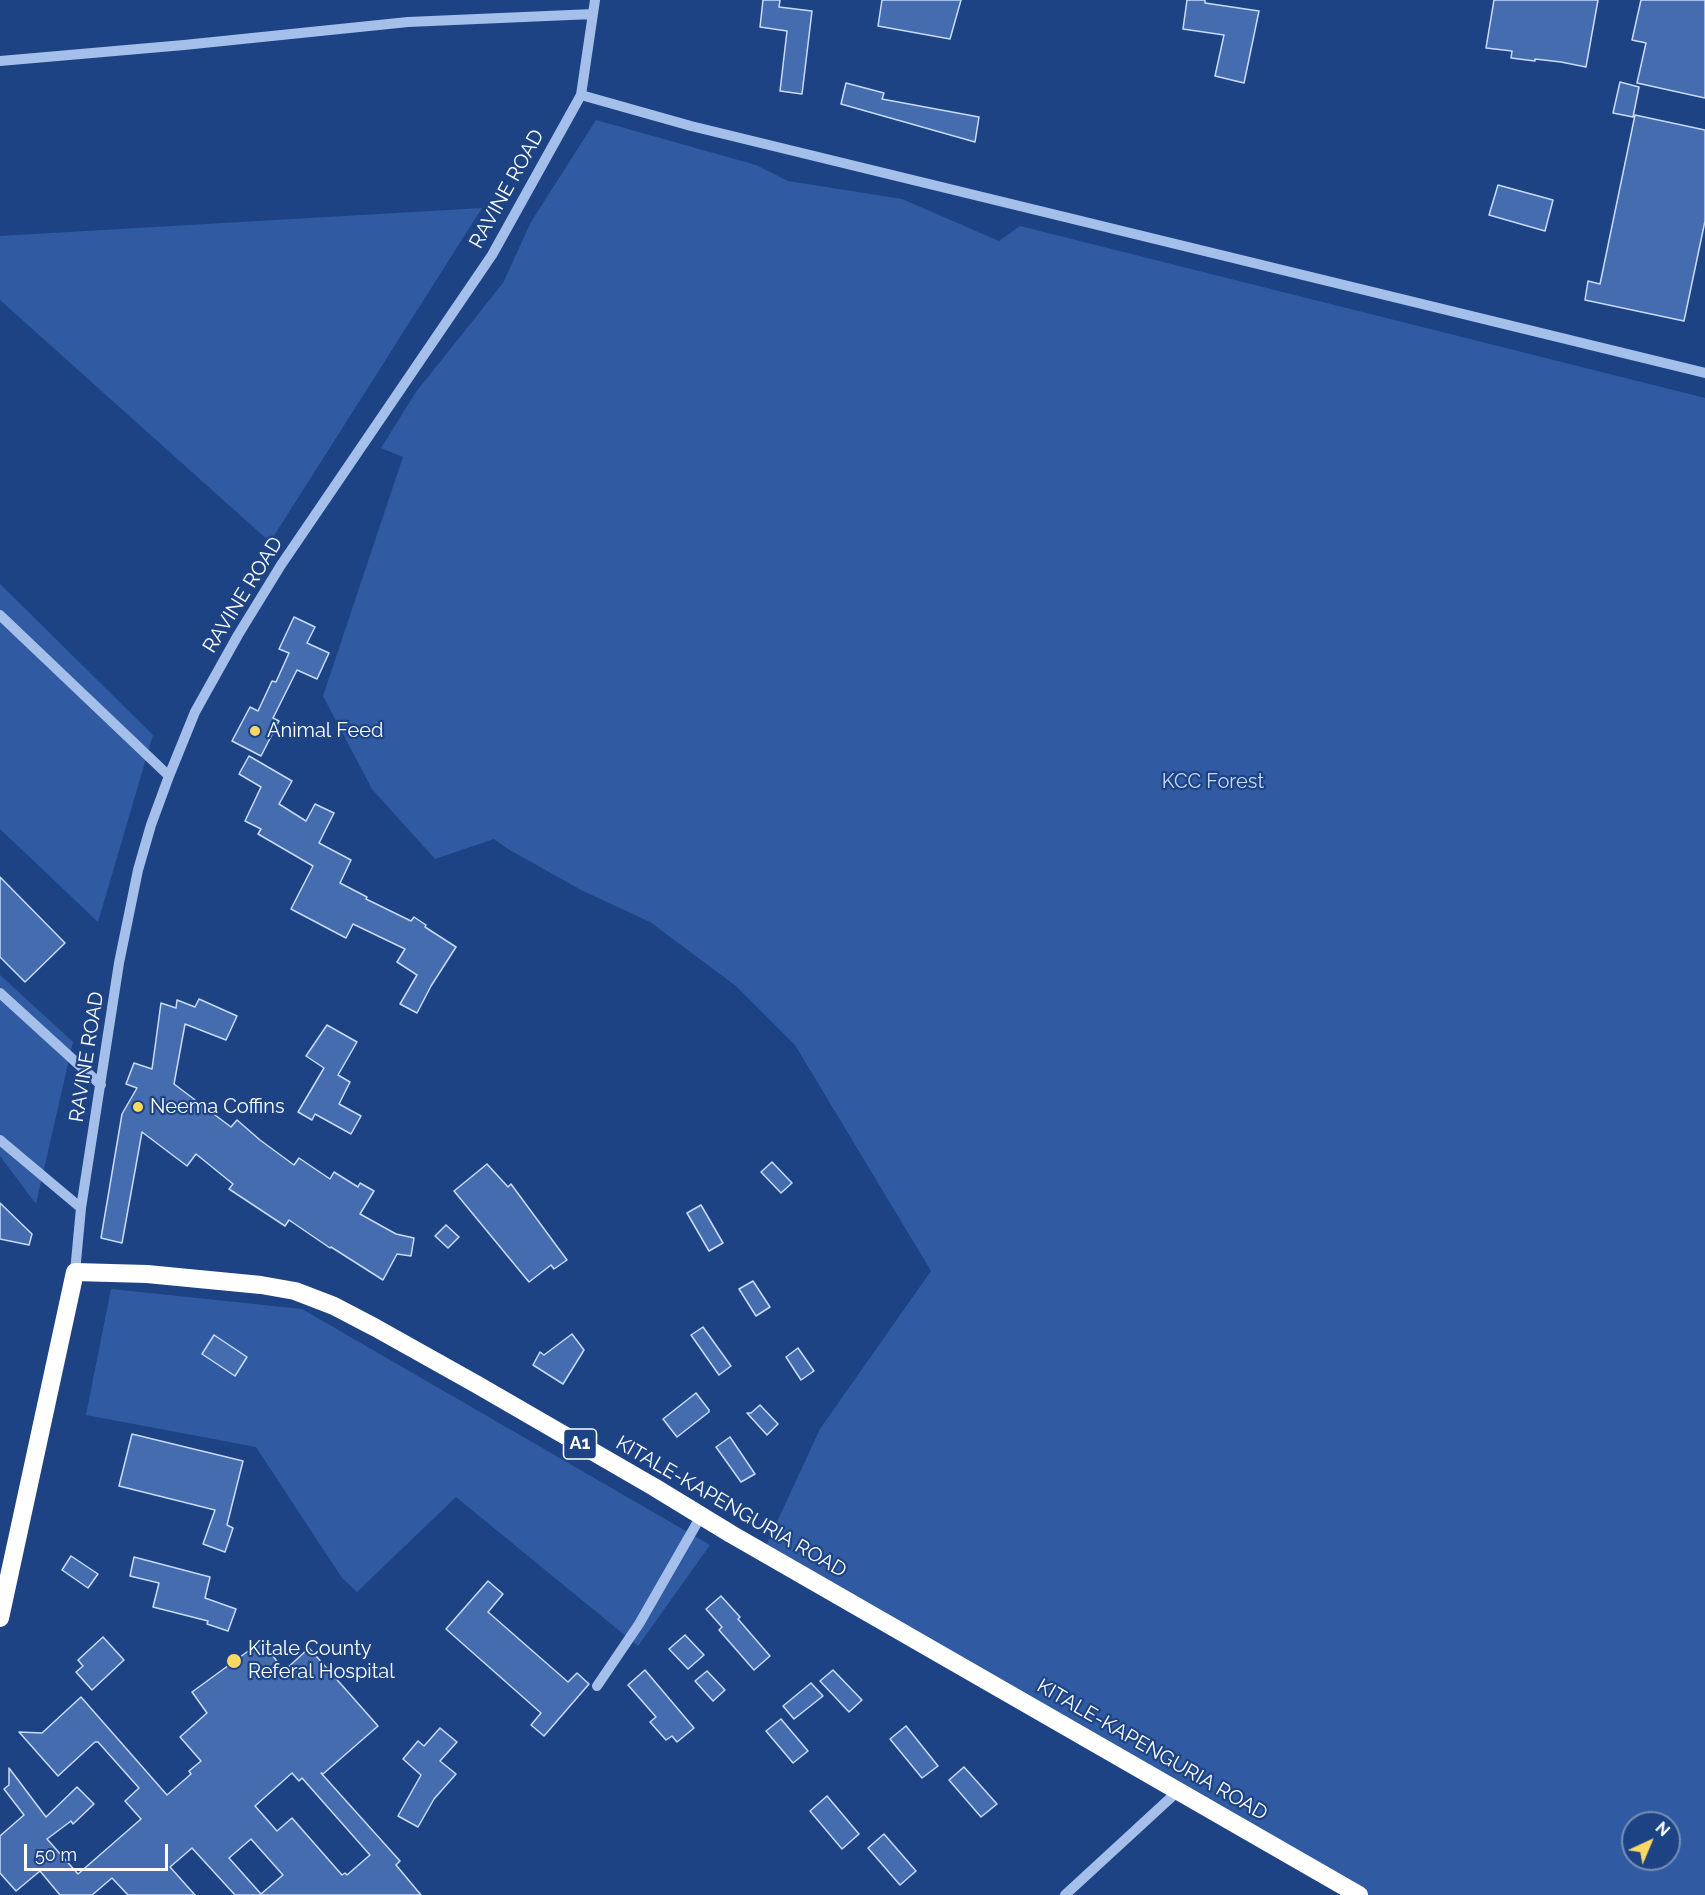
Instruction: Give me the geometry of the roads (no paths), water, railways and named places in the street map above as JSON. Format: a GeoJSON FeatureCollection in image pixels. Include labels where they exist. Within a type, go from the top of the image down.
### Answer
{"type":"FeatureCollection","features":[{"type":"Feature","properties":{"kind":"highway","name":"KITALE-KAPENGURIA ROAD"},"geometry":{"type":"LineString","coordinates":[[75,1272],[147,1274],[261,1285],[295,1291],[334,1306],[476,1384],[700,1516],[1359,1895]]}},
{"type":"Feature","properties":{"kind":"highway"},"geometry":{"type":"LineString","coordinates":[[0,1618],[75,1272]]}},
{"type":"Feature","properties":{"kind":"street","name":"RAVINE ROAD"},"geometry":{"type":"LineString","coordinates":[[75,1272],[81,1208],[129,908],[151,825],[195,712],[281,565],[492,255],[581,95],[595,0]]}},
{"type":"Feature","properties":{"kind":"street"},"geometry":{"type":"LineString","coordinates":[[0,61],[408,22],[593,14]]}},
{"type":"Feature","properties":{"kind":"street"},"geometry":{"type":"LineString","coordinates":[[581,95],[691,126],[1705,373]]}},
{"type":"Feature","properties":{"kind":"street"},"geometry":{"type":"LineString","coordinates":[[0,615],[169,776]]}},
{"type":"Feature","properties":{"kind":"street"},"geometry":{"type":"LineString","coordinates":[[0,993],[101,1085]]}},
{"type":"Feature","properties":{"kind":"street"},"geometry":{"type":"LineString","coordinates":[[0,1140],[81,1208]]}},
{"type":"Feature","properties":{"kind":"street"},"geometry":{"type":"LineString","coordinates":[[597,1686],[639,1624],[700,1516]]}},
{"type":"Feature","properties":{"kind":"street"},"geometry":{"type":"LineString","coordinates":[[1065,1895],[1178,1791]]}},
{"type":"Feature","properties":{"kind":"place","name":"Animal Feed"},"geometry":{"type":"Point","coordinates":[255,731]}},
{"type":"Feature","properties":{"kind":"place","name":"Neema Coffins"},"geometry":{"type":"Point","coordinates":[138,1107]}},
{"type":"Feature","properties":{"kind":"place","name":"Kitale County Referal Hospital"},"geometry":{"type":"Point","coordinates":[234,1661]}},
{"type":"Feature","properties":{"kind":"park label","name":"KCC Forest"},"geometry":{"type":"Point","coordinates":[1213,782]}}]}
